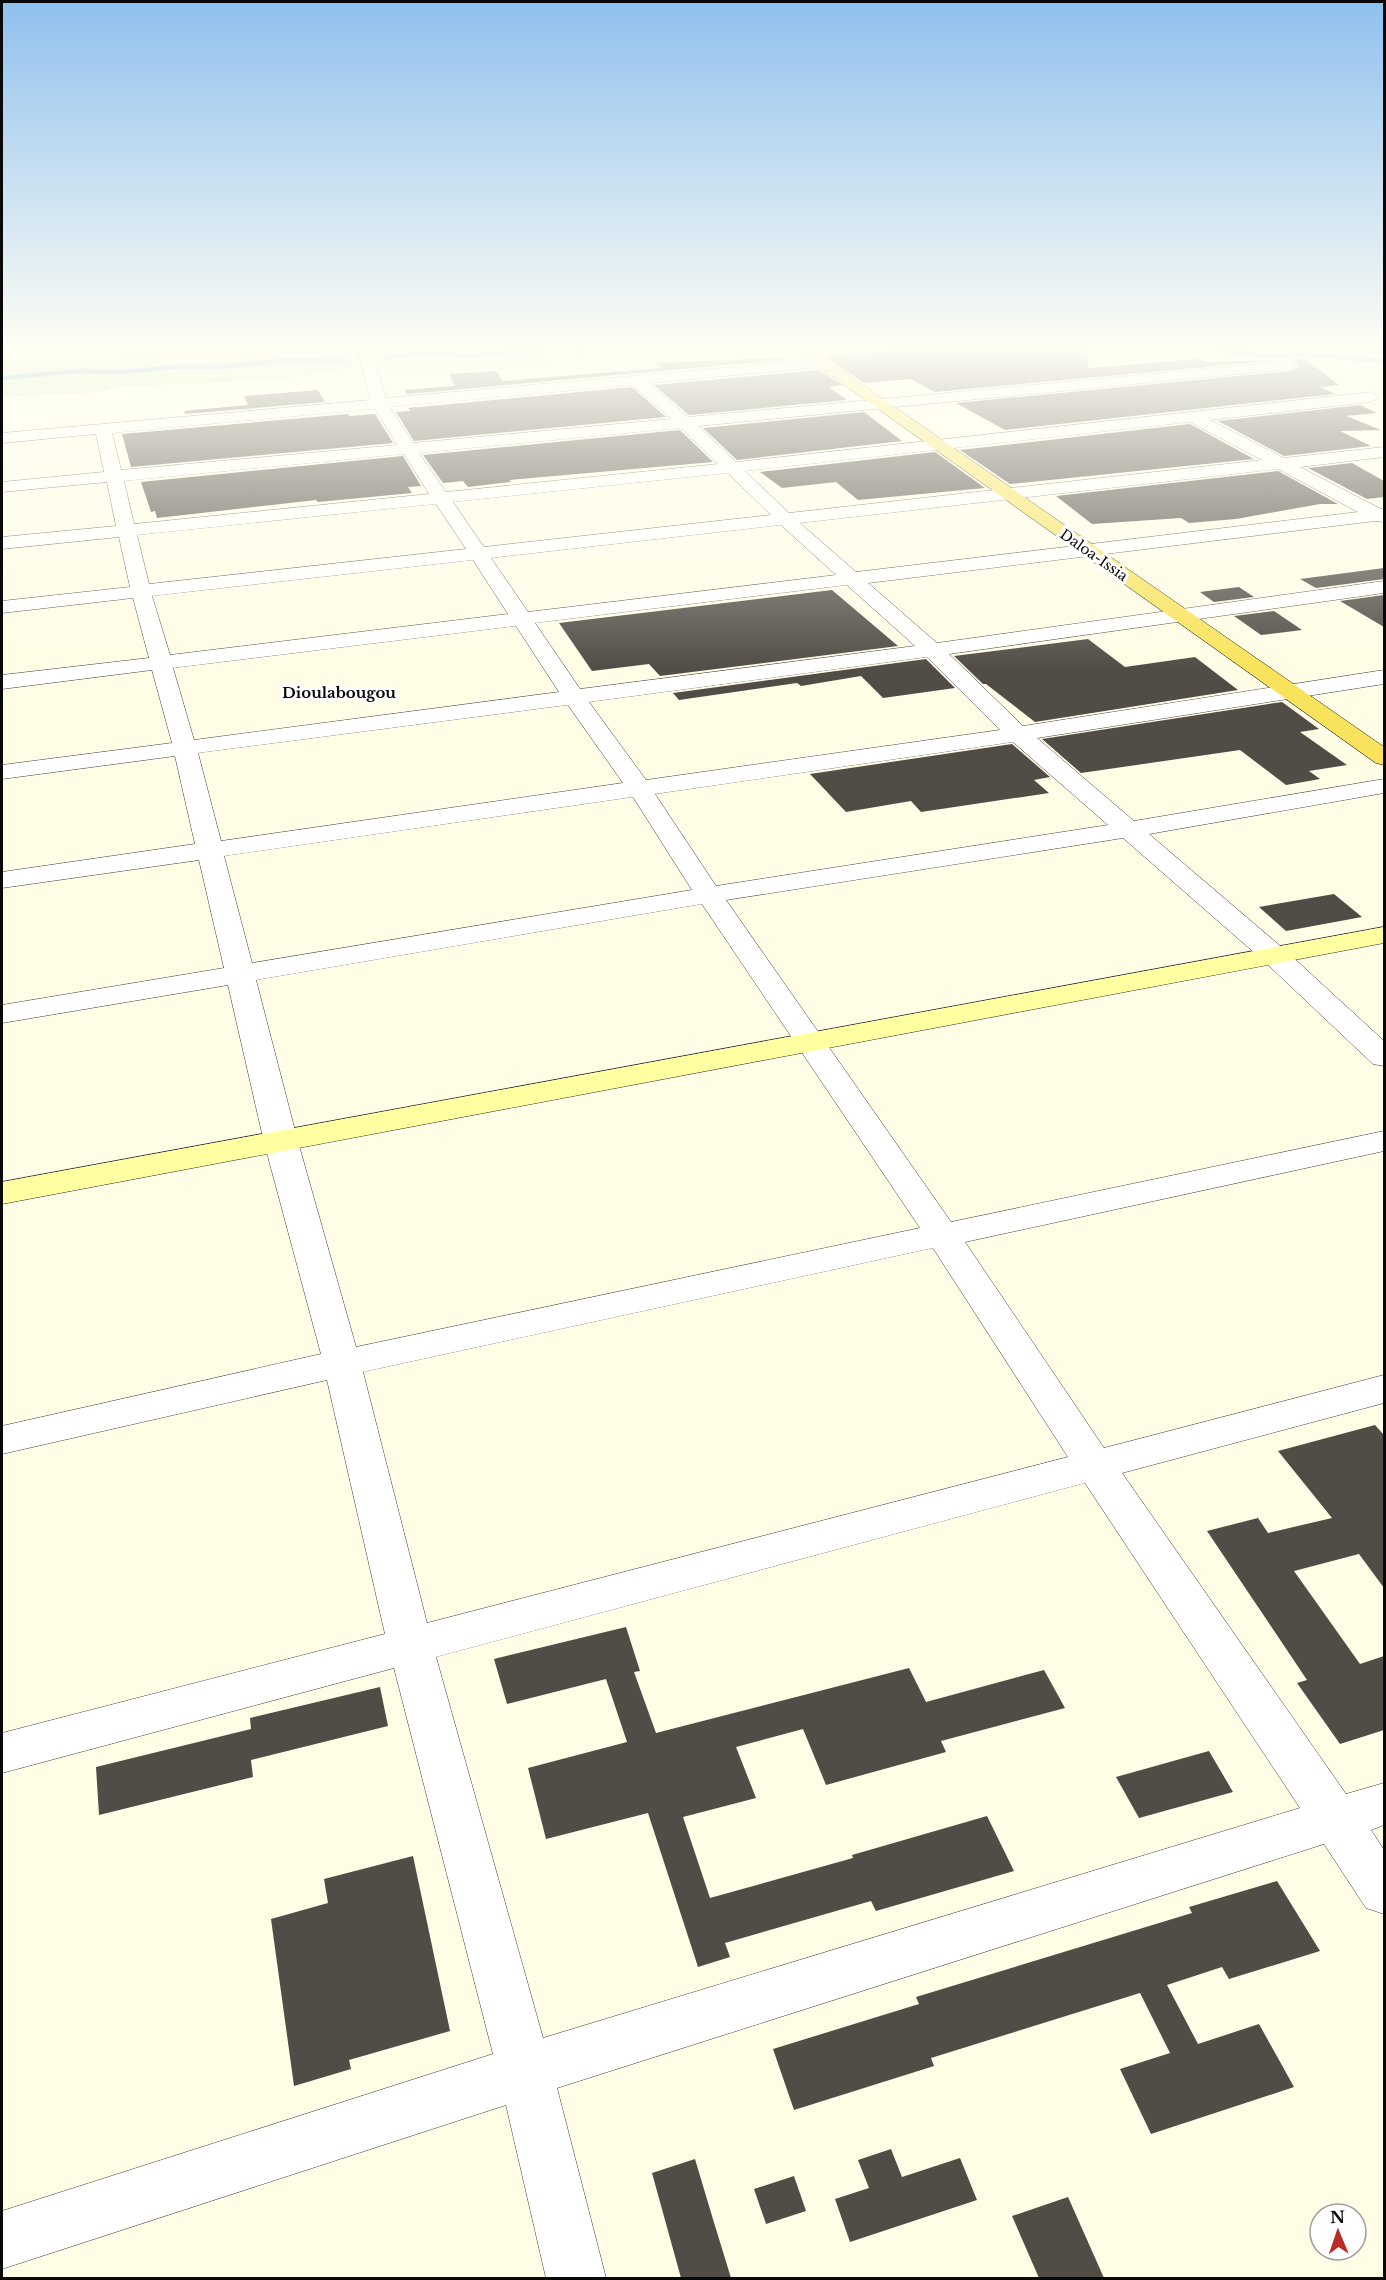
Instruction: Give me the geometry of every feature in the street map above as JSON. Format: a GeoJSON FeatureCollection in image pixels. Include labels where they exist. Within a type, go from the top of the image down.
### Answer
{"type":"FeatureCollection","features":[{"type":"Feature","properties":{"kind":"main road","name":"Daloa-Issia"},"geometry":{"type":"LineString","coordinates":[[955,457],[1384,758]]}},
{"type":"Feature","properties":{"kind":"street"},"geometry":{"type":"LineString","coordinates":[[110,457],[141,592],[185,748],[281,1142],[342,1363],[410,1644],[525,2071],[576,2278]]}},
{"type":"Feature","properties":{"kind":"street"},"geometry":{"type":"LineString","coordinates":[[2,488],[313,457]]}},
{"type":"Feature","properties":{"kind":"street"},"geometry":{"type":"LineString","coordinates":[[415,457],[444,498],[574,697],[640,789],[808,1041],[944,1236],[1094,1466],[1361,1812],[1384,1891]]}},
{"type":"Feature","properties":{"kind":"street"},"geometry":{"type":"LineString","coordinates":[[719,457],[932,650],[1018,735],[1275,956],[1384,1057]]}},
{"type":"Feature","properties":{"kind":"street"},"geometry":{"type":"LineString","coordinates":[[2,543],[826,457]]}},
{"type":"Feature","properties":{"kind":"street"},"geometry":{"type":"LineString","coordinates":[[1271,457],[1382,516]]}},
{"type":"Feature","properties":{"kind":"street"},"geometry":{"type":"LineString","coordinates":[[2,607],[1333,457]]}},
{"type":"Feature","properties":{"kind":"street"},"geometry":{"type":"LineString","coordinates":[[2,682],[1085,549],[1382,516]]}},
{"type":"Feature","properties":{"kind":"street"},"geometry":{"type":"LineString","coordinates":[[2,772],[932,650],[1384,587]]}},
{"type":"Feature","properties":{"kind":"street"},"geometry":{"type":"LineString","coordinates":[[2,880],[1018,735],[1384,676]]}},
{"type":"Feature","properties":{"kind":"street"},"geometry":{"type":"LineString","coordinates":[[2,1014],[709,895],[1126,830],[1384,786]]}},
{"type":"Feature","properties":{"kind":"street"},"geometry":{"type":"LineString","coordinates":[[2,1194],[1384,934]]}},
{"type":"Feature","properties":{"kind":"street"},"geometry":{"type":"LineString","coordinates":[[2,1440],[342,1363],[1384,1142]]}},
{"type":"Feature","properties":{"kind":"street"},"geometry":{"type":"LineString","coordinates":[[2,1753],[1384,1389]]}},
{"type":"Feature","properties":{"kind":"street"},"geometry":{"type":"LineString","coordinates":[[2,2240],[525,2071],[1361,1812]]}},
{"type":"Feature","properties":{"kind":"building"},"geometry":{"type":"Polygon","coordinates":[[[128,457],[236,457],[131,467],[128,457]]]}},
{"type":"Feature","properties":{"kind":"building"},"geometry":{"type":"Polygon","coordinates":[[[404,457],[421,486],[408,487],[412,493],[318,502],[316,500],[157,518],[155,511],[151,512],[141,482],[404,457]]]}},
{"type":"Feature","properties":{"kind":"building"},"geometry":{"type":"Polygon","coordinates":[[[425,457],[708,457],[713,462],[509,480],[511,482],[468,487],[463,481],[443,483],[425,457]]]}},
{"type":"Feature","properties":{"kind":"building"},"geometry":{"type":"Polygon","coordinates":[[[734,457],[760,457],[737,460],[734,457]]]}},
{"type":"Feature","properties":{"kind":"building"},"geometry":{"type":"Polygon","coordinates":[[[888,457],[942,457],[985,488],[858,500],[836,482],[782,488],[760,472],[888,457]]]}},
{"type":"Feature","properties":{"kind":"building"},"geometry":{"type":"Polygon","coordinates":[[[971,457],[1254,459],[1010,484],[971,457]]]}},
{"type":"Feature","properties":{"kind":"building"},"geometry":{"type":"Polygon","coordinates":[[[1352,463],[1384,481],[1384,497],[1367,499],[1308,468],[1352,463]]]}},
{"type":"Feature","properties":{"kind":"building"},"geometry":{"type":"Polygon","coordinates":[[[1278,471],[1338,504],[1320,504],[1236,519],[1189,523],[1181,518],[1092,524],[1056,496],[1278,471]]]}},
{"type":"Feature","properties":{"kind":"building"},"geometry":{"type":"Polygon","coordinates":[[[1384,568],[1384,579],[1316,588],[1300,579],[1384,568]]]}},
{"type":"Feature","properties":{"kind":"building"},"geometry":{"type":"Polygon","coordinates":[[[1239,587],[1254,597],[1214,602],[1200,592],[1239,587]]]}},
{"type":"Feature","properties":{"kind":"building"},"geometry":{"type":"Polygon","coordinates":[[[832,590],[898,646],[660,676],[649,664],[592,671],[559,623],[832,590]]]}},
{"type":"Feature","properties":{"kind":"building"},"geometry":{"type":"Polygon","coordinates":[[[1384,595],[1384,627],[1340,601],[1384,595]]]}},
{"type":"Feature","properties":{"kind":"building"},"geometry":{"type":"Polygon","coordinates":[[[1274,611],[1302,630],[1261,635],[1234,616],[1274,611]]]}},
{"type":"Feature","properties":{"kind":"building"},"geometry":{"type":"Polygon","coordinates":[[[1088,639],[1125,667],[1195,657],[1238,690],[1035,722],[983,684],[954,656],[1088,639]]]}},
{"type":"Feature","properties":{"kind":"building"},"geometry":{"type":"Polygon","coordinates":[[[926,659],[955,688],[883,698],[861,676],[801,686],[797,683],[679,700],[673,693],[926,659]]]}},
{"type":"Feature","properties":{"kind":"building"},"geometry":{"type":"Polygon","coordinates":[[[1282,702],[1319,729],[1300,732],[1347,765],[1309,771],[1320,779],[1286,785],[1240,750],[1081,773],[1042,739],[1282,702]]]}},
{"type":"Feature","properties":{"kind":"building"},"geometry":{"type":"Polygon","coordinates":[[[1012,744],[1050,777],[1034,780],[1049,793],[921,812],[911,801],[846,812],[810,774],[1012,744]]]}},
{"type":"Feature","properties":{"kind":"building"},"geometry":{"type":"Polygon","coordinates":[[[1334,894],[1362,917],[1286,931],[1259,907],[1334,894]]]}},
{"type":"Feature","properties":{"kind":"building"},"geometry":{"type":"Polygon","coordinates":[[[1375,1425],[1384,1435],[1384,1588],[1359,1554],[1294,1571],[1360,1664],[1384,1656],[1384,1730],[1340,1744],[1297,1683],[1307,1680],[1207,1531],[1258,1518],[1268,1533],[1332,1518],[1278,1451],[1375,1425]]]}},
{"type":"Feature","properties":{"kind":"building"},"geometry":{"type":"Polygon","coordinates":[[[626,1627],[640,1671],[634,1672],[656,1733],[909,1668],[926,1702],[1044,1670],[1065,1708],[941,1741],[946,1752],[826,1785],[803,1729],[736,1747],[756,1798],[683,1817],[710,1898],[853,1858],[852,1855],[987,1816],[1014,1871],[876,1911],[871,1901],[725,1943],[730,1957],[698,1967],[648,1813],[546,1839],[528,1768],[627,1742],[606,1679],[507,1704],[494,1659],[626,1627]]]}},
{"type":"Feature","properties":{"kind":"building"},"geometry":{"type":"Polygon","coordinates":[[[380,1687],[388,1726],[251,1760],[253,1777],[99,1815],[96,1767],[251,1729],[250,1718],[380,1687]]]}},
{"type":"Feature","properties":{"kind":"building"},"geometry":{"type":"Polygon","coordinates":[[[1209,1751],[1233,1792],[1139,1818],[1116,1777],[1209,1751]]]}},
{"type":"Feature","properties":{"kind":"building"},"geometry":{"type":"Polygon","coordinates":[[[413,1856],[450,2031],[349,2060],[351,2069],[294,2086],[271,1919],[328,1903],[324,1879],[413,1856]]]}},
{"type":"Feature","properties":{"kind":"building"},"geometry":{"type":"Polygon","coordinates":[[[1277,1881],[1320,1951],[1229,1979],[1222,1967],[1167,1985],[1198,2044],[1259,2024],[1294,2087],[1151,2134],[1120,2069],[1170,2053],[1140,1993],[931,2058],[934,2066],[794,2110],[773,2049],[919,2004],[916,1997],[1192,1913],[1189,1907],[1277,1881]]]}},
{"type":"Feature","properties":{"kind":"building"},"geometry":{"type":"Polygon","coordinates":[[[891,2149],[902,2177],[960,2158],[977,2200],[850,2242],[835,2199],[869,2188],[858,2160],[891,2149]]]}},
{"type":"Feature","properties":{"kind":"building"},"geometry":{"type":"Polygon","coordinates":[[[695,2159],[731,2278],[681,2278],[652,2173],[695,2159]]]}},
{"type":"Feature","properties":{"kind":"building"},"geometry":{"type":"Polygon","coordinates":[[[794,2176],[806,2211],[766,2224],[754,2189],[794,2176]]]}},
{"type":"Feature","properties":{"kind":"building"},"geometry":{"type":"Polygon","coordinates":[[[1068,2197],[1104,2278],[1039,2278],[1012,2216],[1068,2197]]]}},
{"type":"Feature","properties":{"kind":"district","name":"Dioulabougou"},"geometry":{"type":"Point","coordinates":[339,692]}}]}
